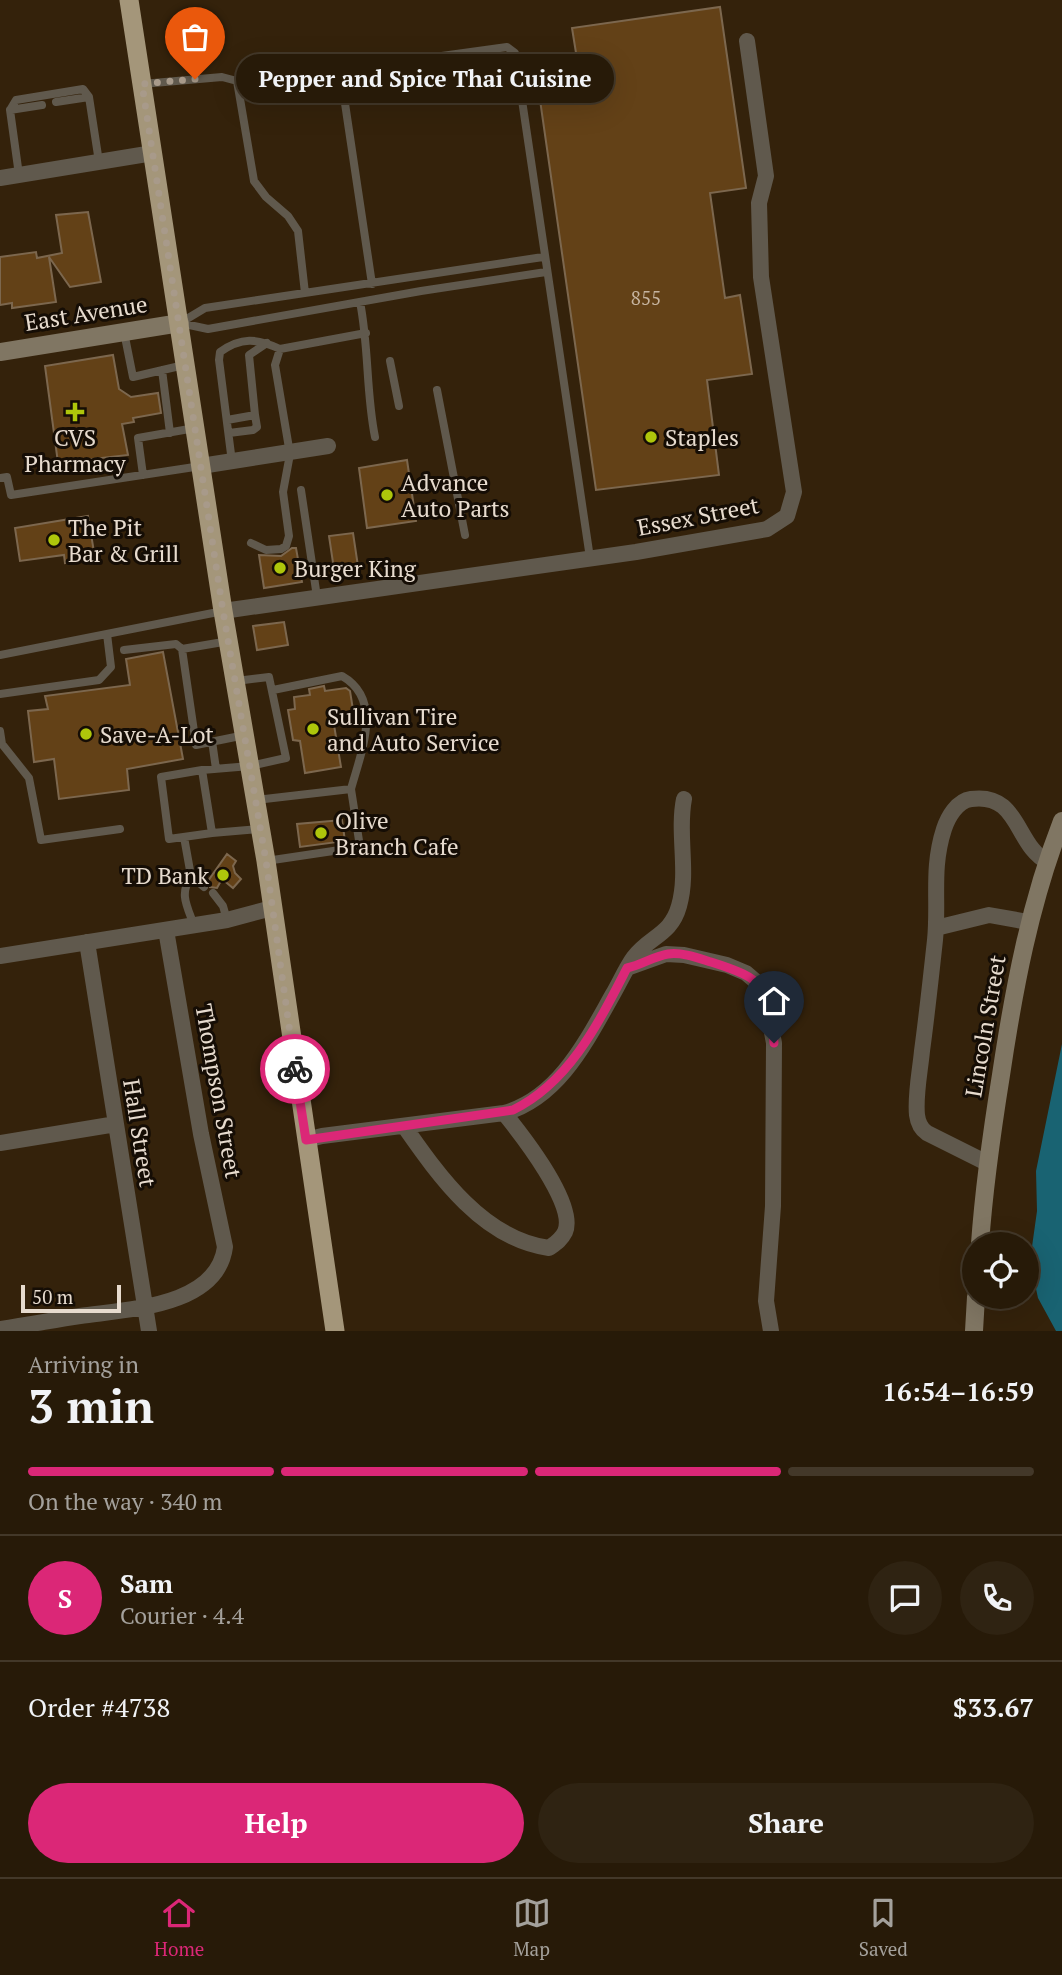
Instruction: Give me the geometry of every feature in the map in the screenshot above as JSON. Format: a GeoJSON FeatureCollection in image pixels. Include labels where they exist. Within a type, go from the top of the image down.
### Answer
{"type":"FeatureCollection","features":[{"type":"Feature","properties":{"kind":"highway"},"geometry":{"type":"LineString","coordinates":[[129,0],[223,611],[266,861],[335,1331]]}},
{"type":"Feature","properties":{"kind":"main road","name":"East Avenue"},"geometry":{"type":"LineString","coordinates":[[0,352],[180,323]]}},
{"type":"Feature","properties":{"kind":"main road","name":"Lincoln Street"},"geometry":{"type":"LineString","coordinates":[[981,1232],[987,1163],[1009,1017],[1028,922],[1062,821]]}},
{"type":"Feature","properties":{"kind":"main road"},"geometry":{"type":"LineString","coordinates":[[974,1331],[975,1309]]}},
{"type":"Feature","properties":{"kind":"street","name":"Essex Street"},"geometry":{"type":"LineString","coordinates":[[223,611],[590,558],[766,529],[787,516],[794,492],[761,277],[759,203],[766,176],[747,41]]}},
{"type":"Feature","properties":{"kind":"street"},"geometry":{"type":"LineString","coordinates":[[0,178],[153,153]]}},
{"type":"Feature","properties":{"kind":"street"},"geometry":{"type":"LineString","coordinates":[[201,466],[328,446]]}},
{"type":"Feature","properties":{"kind":"street"},"geometry":{"type":"LineString","coordinates":[[306,1140],[504,1113],[542,1094],[569,1066],[637,953],[669,927],[678,909],[683,876],[680,830],[684,799]]}},
{"type":"Feature","properties":{"kind":"street"},"geometry":{"type":"LineString","coordinates":[[987,1163],[926,1133],[918,1118],[920,1068],[936,928],[934,895],[938,852],[954,809],[966,800],[986,799],[1006,807],[1035,853],[1048,862]]}},
{"type":"Feature","properties":{"kind":"street"},"geometry":{"type":"LineString","coordinates":[[0,956],[227,920],[272,908]]}},
{"type":"Feature","properties":{"kind":"street"},"geometry":{"type":"LineString","coordinates":[[936,928],[989,915],[1028,922]]}},
{"type":"Feature","properties":{"kind":"street","name":"Thompson Street"},"geometry":{"type":"LineString","coordinates":[[144,1307],[179,1297],[204,1283],[214,1275],[223,1261],[225,1247],[201,1134],[166,930]]}},
{"type":"Feature","properties":{"kind":"street","name":"Hall Street"},"geometry":{"type":"LineString","coordinates":[[87,942],[149,1331]]}},
{"type":"Feature","properties":{"kind":"street"},"geometry":{"type":"LineString","coordinates":[[627,968],[639,966],[666,954],[684,955],[727,965],[746,973],[760,985],[765,996],[772,1018],[774,1043],[773,1206],[766,1301],[771,1331]]}},
{"type":"Feature","properties":{"kind":"street"},"geometry":{"type":"LineString","coordinates":[[404,1125],[441,1178],[482,1216],[508,1236],[527,1245],[549,1248],[558,1242],[566,1230],[555,1187],[539,1157],[504,1113]]}},
{"type":"Feature","properties":{"kind":"street"},"geometry":{"type":"LineString","coordinates":[[0,1143],[116,1124]]}},
{"type":"Feature","properties":{"kind":"street"},"geometry":{"type":"LineString","coordinates":[[0,1329],[144,1307]]}},
{"type":"Feature","properties":{"kind":"lane"},"geometry":{"type":"LineString","coordinates":[[142,84],[222,77],[237,81],[507,47],[515,53],[543,257],[590,558]]}},
{"type":"Feature","properties":{"kind":"lane"},"geometry":{"type":"LineString","coordinates":[[340,70],[372,284]]}},
{"type":"Feature","properties":{"kind":"lane"},"geometry":{"type":"LineString","coordinates":[[237,81],[254,181],[266,197],[288,216],[298,231],[305,293]]}},
{"type":"Feature","properties":{"kind":"lane"},"geometry":{"type":"LineString","coordinates":[[19,175],[10,110],[16,100],[83,89],[89,97],[99,162]]}},
{"type":"Feature","properties":{"kind":"lane"},"geometry":{"type":"LineString","coordinates":[[56,102],[89,97]]}},
{"type":"Feature","properties":{"kind":"lane"},"geometry":{"type":"LineString","coordinates":[[10,110],[42,105]]}},
{"type":"Feature","properties":{"kind":"lane"},"geometry":{"type":"LineString","coordinates":[[180,323],[205,308],[543,257]]}},
{"type":"Feature","properties":{"kind":"lane"},"geometry":{"type":"LineString","coordinates":[[180,323],[208,329],[421,290],[546,272]]}},
{"type":"Feature","properties":{"kind":"lane"},"geometry":{"type":"LineString","coordinates":[[419,277],[421,290]]}},
{"type":"Feature","properties":{"kind":"lane"},"geometry":{"type":"LineString","coordinates":[[360,302],[366,333],[370,411],[375,437]]}},
{"type":"Feature","properties":{"kind":"lane"},"geometry":{"type":"LineString","coordinates":[[124,332],[133,377],[186,365]]}},
{"type":"Feature","properties":{"kind":"lane"},"geometry":{"type":"LineString","coordinates":[[232,462],[220,352],[244,340],[261,340],[280,349],[366,333]]}},
{"type":"Feature","properties":{"kind":"lane"},"geometry":{"type":"LineString","coordinates":[[229,433],[257,427],[249,355],[267,343]]}},
{"type":"Feature","properties":{"kind":"lane"},"geometry":{"type":"LineString","coordinates":[[251,543],[265,550],[281,549],[286,546],[289,536],[283,492],[290,454],[275,365],[280,349]]}},
{"type":"Feature","properties":{"kind":"lane"},"geometry":{"type":"LineString","coordinates":[[390,361],[399,406]]}},
{"type":"Feature","properties":{"kind":"lane"},"geometry":{"type":"LineString","coordinates":[[162,370],[170,433]]}},
{"type":"Feature","properties":{"kind":"lane"},"geometry":{"type":"LineString","coordinates":[[437,390],[465,535]]}},
{"type":"Feature","properties":{"kind":"lane"},"geometry":{"type":"LineString","coordinates":[[227,419],[255,415]]}},
{"type":"Feature","properties":{"kind":"lane"},"geometry":{"type":"LineString","coordinates":[[143,475],[138,438],[195,428]]}},
{"type":"Feature","properties":{"kind":"lane"},"geometry":{"type":"LineString","coordinates":[[0,478],[7,477],[11,495],[201,466]]}},
{"type":"Feature","properties":{"kind":"lane"},"geometry":{"type":"LineString","coordinates":[[301,490],[317,597]]}},
{"type":"Feature","properties":{"kind":"lane"},"geometry":{"type":"LineString","coordinates":[[0,654],[223,611]]}},
{"type":"Feature","properties":{"kind":"lane"},"geometry":{"type":"LineString","coordinates":[[0,694],[99,680],[110,667],[107,634]]}},
{"type":"Feature","properties":{"kind":"lane"},"geometry":{"type":"LineString","coordinates":[[182,649],[229,641]]}},
{"type":"Feature","properties":{"kind":"lane"},"geometry":{"type":"LineString","coordinates":[[124,650],[176,644],[182,649],[196,745],[246,735]]}},
{"type":"Feature","properties":{"kind":"lane"},"geometry":{"type":"LineString","coordinates":[[266,861],[360,847],[351,789],[368,727],[364,701],[355,683],[342,676],[273,690]]}},
{"type":"Feature","properties":{"kind":"lane"},"geometry":{"type":"LineString","coordinates":[[236,681],[269,677],[286,758],[250,766],[161,777],[169,839],[260,829]]}},
{"type":"Feature","properties":{"kind":"lane"},"geometry":{"type":"LineString","coordinates":[[0,731],[2,744],[29,778],[41,840],[120,829]]}},
{"type":"Feature","properties":{"kind":"lane"},"geometry":{"type":"LineString","coordinates":[[212,741],[216,769]]}},
{"type":"Feature","properties":{"kind":"lane"},"geometry":{"type":"LineString","coordinates":[[202,770],[212,833]]}},
{"type":"Feature","properties":{"kind":"lane"},"geometry":{"type":"LineString","coordinates":[[256,800],[351,789]]}},
{"type":"Feature","properties":{"kind":"lane"},"geometry":{"type":"LineString","coordinates":[[184,837],[191,876],[204,887]]}},
{"type":"Feature","properties":{"kind":"lane"},"geometry":{"type":"LineString","coordinates":[[191,876],[184,886],[183,896],[194,925]]}},
{"type":"Feature","properties":{"kind":"lane"},"geometry":{"type":"LineString","coordinates":[[213,893],[223,906],[227,920]]}},
{"type":"Feature","properties":{"kind":"water"},"geometry":{"type":"Polygon","coordinates":[[[1062,1044],[1062,1331],[1056,1331],[1039,1300],[1039,1232],[1034,1232],[1037,1211],[1036,1171],[1062,1044]]]}},
{"type":"Feature","properties":{"kind":"building"},"geometry":{"type":"Polygon","coordinates":[[[720,7],[746,188],[710,193],[725,298],[740,295],[752,374],[707,380],[719,475],[596,490],[535,65],[577,59],[572,28],[720,7]]]}},
{"type":"Feature","properties":{"kind":"building"},"geometry":{"type":"Polygon","coordinates":[[[88,212],[101,282],[70,287],[49,257],[56,302],[12,308],[12,303],[0,305],[0,257],[36,252],[37,258],[62,253],[56,215],[88,212]]]}},
{"type":"Feature","properties":{"kind":"building"},"geometry":{"type":"Polygon","coordinates":[[[113,355],[119,389],[131,397],[158,393],[161,413],[133,418],[134,422],[122,424],[128,455],[58,463],[45,366],[113,355]]]}},
{"type":"Feature","properties":{"kind":"building","name":"Advance Auto Parts"},"geometry":{"type":"Polygon","coordinates":[[[407,460],[416,521],[367,528],[359,468],[407,460]]]}},
{"type":"Feature","properties":{"kind":"building","name":"The Pit Bar & Grill"},"geometry":{"type":"Polygon","coordinates":[[[88,516],[94,552],[76,554],[76,561],[65,563],[64,555],[20,561],[15,528],[88,516]]]}},
{"type":"Feature","properties":{"kind":"building"},"geometry":{"type":"Polygon","coordinates":[[[353,533],[359,573],[335,576],[329,536],[353,533]]]}},
{"type":"Feature","properties":{"kind":"building","name":"Burger King"},"geometry":{"type":"Polygon","coordinates":[[[296,548],[302,582],[264,588],[259,555],[281,556],[296,548]]]}},
{"type":"Feature","properties":{"kind":"building"},"geometry":{"type":"Polygon","coordinates":[[[284,622],[288,645],[257,650],[253,626],[284,622]]]}},
{"type":"Feature","properties":{"kind":"building"},"geometry":{"type":"Polygon","coordinates":[[[163,652],[183,759],[127,769],[129,790],[59,799],[54,759],[34,762],[28,711],[48,709],[45,696],[130,685],[126,659],[163,652]]]}},
{"type":"Feature","properties":{"kind":"building","name":"Sullivan Tire and Auto Service"},"geometry":{"type":"Polygon","coordinates":[[[324,686],[325,691],[346,688],[350,691],[354,716],[333,719],[341,767],[305,773],[300,741],[293,740],[288,710],[295,709],[294,697],[310,695],[309,689],[324,686]]]}},
{"type":"Feature","properties":{"kind":"building","name":"Olive Branch Cafe"},"geometry":{"type":"Polygon","coordinates":[[[342,820],[345,841],[300,847],[297,824],[342,820]]]}},
{"type":"Feature","properties":{"kind":"building","name":"TD Bank"},"geometry":{"type":"Polygon","coordinates":[[[227,854],[236,861],[233,866],[241,879],[233,888],[222,879],[217,888],[210,887],[208,881],[227,854]]]}},
{"type":"Feature","properties":{"kind":"way so far"},"geometry":{"type":"LineString","coordinates":[[195,79],[142,84],[223,611],[266,861],[295,1069]]}},
{"type":"Feature","properties":{"kind":"place","name":"Pepper and Spice Thai Cuisine"},"geometry":{"type":"Point","coordinates":[195,79]}},
{"type":"Feature","properties":{"kind":"place","name":"CVS Pharmacy"},"geometry":{"type":"Point","coordinates":[75,412]}},
{"type":"Feature","properties":{"kind":"place","name":"Staples"},"geometry":{"type":"Point","coordinates":[651,437]}},
{"type":"Feature","properties":{"kind":"place","name":"Advance Auto Parts"},"geometry":{"type":"Point","coordinates":[387,495]}},
{"type":"Feature","properties":{"kind":"place","name":"The Pit Bar & Grill"},"geometry":{"type":"Point","coordinates":[54,540]}},
{"type":"Feature","properties":{"kind":"place","name":"Burger King"},"geometry":{"type":"Point","coordinates":[280,568]}},
{"type":"Feature","properties":{"kind":"place","name":"Sullivan Tire and Auto Service"},"geometry":{"type":"Point","coordinates":[313,729]}},
{"type":"Feature","properties":{"kind":"place","name":"Save-A-Lot"},"geometry":{"type":"Point","coordinates":[86,734]}},
{"type":"Feature","properties":{"kind":"place","name":"Olive Branch Cafe"},"geometry":{"type":"Point","coordinates":[321,833]}},
{"type":"Feature","properties":{"kind":"place","name":"TD Bank"},"geometry":{"type":"Point","coordinates":[223,875]}},
{"type":"Feature","properties":{"kind":"route"},"geometry":{"type":"LineString","coordinates":[[295,1069],[306,1140],[488,1116],[513,1110],[542,1094],[569,1066],[627,968],[639,966],[666,954],[684,955],[727,965],[751,976],[760,985],[765,996],[772,1018],[774,1043]]}}]}
